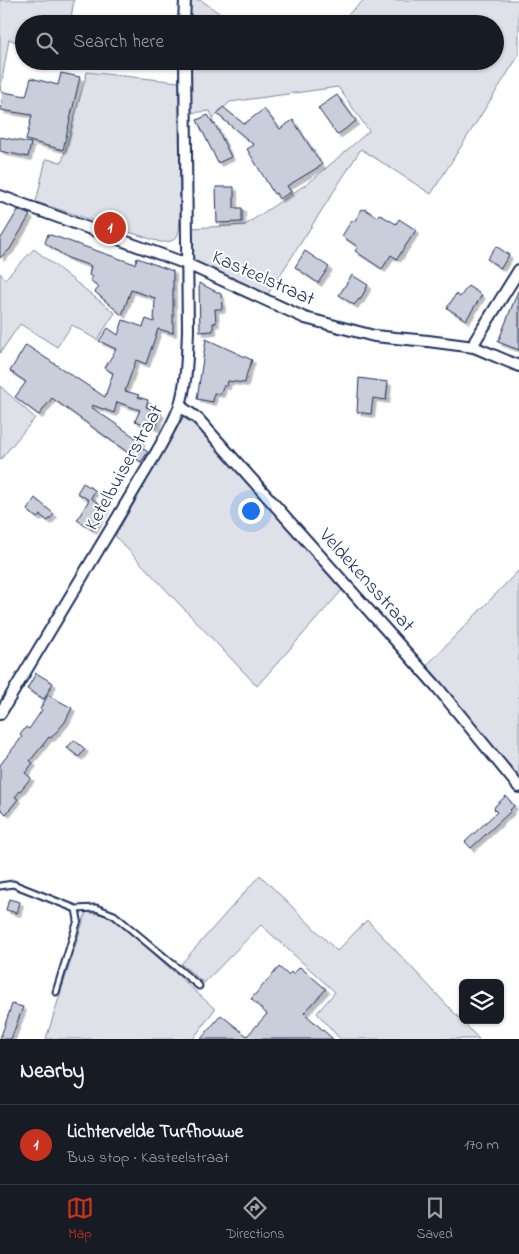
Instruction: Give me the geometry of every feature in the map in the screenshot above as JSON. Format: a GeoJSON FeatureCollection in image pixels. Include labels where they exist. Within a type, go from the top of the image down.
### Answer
{"type":"FeatureCollection","features":[{"type":"Feature","properties":{"kind":"street"},"geometry":{"type":"LineString","coordinates":[[184,15],[185,0]]}},
{"type":"Feature","properties":{"kind":"street","name":"Ketelbuiserstraat"},"geometry":{"type":"LineString","coordinates":[[0,714],[152,460],[180,406],[187,366],[185,70]]}},
{"type":"Feature","properties":{"kind":"street","name":"Kasteelstraat"},"geometry":{"type":"LineString","coordinates":[[0,196],[187,264],[305,318],[374,336],[474,347],[519,366]]}},
{"type":"Feature","properties":{"kind":"street"},"geometry":{"type":"LineString","coordinates":[[474,347],[475,341],[519,270]]}},
{"type":"Feature","properties":{"kind":"street","name":"Veldekensstraat"},"geometry":{"type":"LineString","coordinates":[[180,406],[198,420],[437,687],[519,787]]}},
{"type":"Feature","properties":{"kind":"lane"},"geometry":{"type":"LineString","coordinates":[[0,886],[14,884],[76,909],[96,908],[114,915],[199,986]]}},
{"type":"Feature","properties":{"kind":"lane"},"geometry":{"type":"LineString","coordinates":[[56,992],[78,920],[76,909]]}},
{"type":"Feature","properties":{"kind":"shaded area"},"geometry":{"type":"Polygon","coordinates":[[[0,0],[74,0],[72,15],[15,15],[15,42],[9,39],[0,92],[0,0]]]}},
{"type":"Feature","properties":{"kind":"shaded area"},"geometry":{"type":"Polygon","coordinates":[[[190,0],[201,0],[222,15],[190,15],[190,0]]]}},
{"type":"Feature","properties":{"kind":"shaded area"},"geometry":{"type":"Polygon","coordinates":[[[364,0],[519,0],[519,55],[431,194],[361,149],[268,294],[192,261],[192,228],[245,225],[311,181],[369,131],[338,87],[230,102],[213,118],[210,111],[190,113],[190,70],[504,70],[504,15],[347,15],[364,0]]]}},
{"type":"Feature","properties":{"kind":"shaded area"},"geometry":{"type":"Polygon","coordinates":[[[87,72],[179,82],[180,218],[177,237],[171,241],[160,242],[36,202],[46,159],[62,162],[87,72]]]}},
{"type":"Feature","properties":{"kind":"shaded area"},"geometry":{"type":"Polygon","coordinates":[[[34,249],[115,313],[97,340],[72,325],[57,347],[20,324],[0,353],[0,273],[5,279],[34,249]]]}},
{"type":"Feature","properties":{"kind":"shaded area"},"geometry":{"type":"Polygon","coordinates":[[[0,386],[35,418],[0,460],[0,386]]]}},
{"type":"Feature","properties":{"kind":"shaded area"},"geometry":{"type":"Polygon","coordinates":[[[183,418],[192,422],[344,588],[257,686],[115,536],[183,418]]]}},
{"type":"Feature","properties":{"kind":"shaded area"},"geometry":{"type":"Polygon","coordinates":[[[519,570],[519,778],[426,666],[519,570]]]}},
{"type":"Feature","properties":{"kind":"shaded area"},"geometry":{"type":"Polygon","coordinates":[[[260,875],[337,951],[367,920],[459,1018],[459,1024],[465,1024],[479,1039],[340,1039],[317,1013],[335,992],[261,925],[204,983],[181,964],[260,875]]]}},
{"type":"Feature","properties":{"kind":"shaded area"},"geometry":{"type":"Polygon","coordinates":[[[86,912],[105,915],[122,925],[215,1009],[193,1039],[46,1039],[86,912]]]}},
{"type":"Feature","properties":{"kind":"building"},"geometry":{"type":"Polygon","coordinates":[[[61,73],[80,77],[63,150],[26,140],[32,115],[1,110],[3,92],[26,96],[31,78],[58,85],[61,73]]]}},
{"type":"Feature","properties":{"kind":"building"},"geometry":{"type":"Polygon","coordinates":[[[337,95],[356,121],[337,135],[318,108],[337,95]]]}},
{"type":"Feature","properties":{"kind":"building"},"geometry":{"type":"Polygon","coordinates":[[[223,107],[244,124],[264,109],[280,129],[293,120],[322,165],[287,186],[291,192],[279,199],[276,193],[274,194],[247,149],[254,145],[217,114],[223,107]]]}},
{"type":"Feature","properties":{"kind":"building"},"geometry":{"type":"Polygon","coordinates":[[[208,115],[215,124],[231,157],[218,163],[197,120],[208,115]]]}},
{"type":"Feature","properties":{"kind":"building"},"geometry":{"type":"Polygon","coordinates":[[[0,137],[31,143],[28,157],[0,151],[0,137]]]}},
{"type":"Feature","properties":{"kind":"building"},"geometry":{"type":"Polygon","coordinates":[[[216,187],[234,187],[234,208],[242,208],[242,222],[217,223],[216,187]]]}},
{"type":"Feature","properties":{"kind":"building"},"geometry":{"type":"Polygon","coordinates":[[[362,209],[377,217],[379,214],[396,224],[399,219],[416,230],[397,259],[391,255],[382,269],[355,251],[358,247],[342,236],[362,209]]]}},
{"type":"Feature","properties":{"kind":"building"},"geometry":{"type":"Polygon","coordinates":[[[18,210],[30,215],[10,249],[0,258],[0,240],[18,210]]]}},
{"type":"Feature","properties":{"kind":"building"},"geometry":{"type":"Polygon","coordinates":[[[48,234],[135,264],[137,258],[173,271],[173,333],[158,329],[146,364],[136,360],[125,391],[148,400],[146,407],[161,413],[156,428],[135,421],[140,410],[117,402],[114,413],[92,405],[91,407],[142,442],[139,446],[148,452],[141,462],[52,398],[39,415],[15,397],[26,382],[10,371],[26,345],[105,397],[113,373],[105,368],[116,349],[99,341],[108,328],[118,335],[123,320],[143,327],[146,319],[154,322],[155,298],[131,290],[122,315],[95,292],[99,287],[90,280],[92,277],[89,275],[91,266],[68,258],[45,243],[48,234]]]}},
{"type":"Feature","properties":{"kind":"building"},"geometry":{"type":"Polygon","coordinates":[[[496,246],[509,255],[501,268],[487,259],[496,246]]]}},
{"type":"Feature","properties":{"kind":"building"},"geometry":{"type":"Polygon","coordinates":[[[305,251],[329,267],[318,283],[295,267],[305,251]]]}},
{"type":"Feature","properties":{"kind":"building"},"geometry":{"type":"Polygon","coordinates":[[[352,275],[368,285],[360,300],[354,305],[339,295],[352,275]]]}},
{"type":"Feature","properties":{"kind":"building"},"geometry":{"type":"Polygon","coordinates":[[[199,283],[221,294],[222,309],[215,309],[216,323],[213,323],[213,331],[200,332],[199,283]]]}},
{"type":"Feature","properties":{"kind":"building"},"geometry":{"type":"Polygon","coordinates":[[[468,286],[482,295],[466,320],[447,308],[456,294],[460,297],[468,286]]]}},
{"type":"Feature","properties":{"kind":"building"},"geometry":{"type":"Polygon","coordinates":[[[519,291],[519,350],[498,342],[519,291]]]}},
{"type":"Feature","properties":{"kind":"building"},"geometry":{"type":"Polygon","coordinates":[[[206,339],[252,360],[245,383],[228,381],[227,386],[223,386],[221,394],[214,393],[213,402],[197,399],[206,339]]]}},
{"type":"Feature","properties":{"kind":"building"},"geometry":{"type":"Polygon","coordinates":[[[359,378],[388,382],[386,400],[373,398],[371,414],[357,412],[359,378]]]}},
{"type":"Feature","properties":{"kind":"building"},"geometry":{"type":"Polygon","coordinates":[[[83,483],[95,490],[91,498],[106,508],[93,530],[77,520],[89,500],[77,493],[83,483]]]}},
{"type":"Feature","properties":{"kind":"building"},"geometry":{"type":"Polygon","coordinates":[[[35,498],[54,514],[48,521],[40,515],[37,518],[27,510],[35,498]]]}},
{"type":"Feature","properties":{"kind":"building"},"geometry":{"type":"Polygon","coordinates":[[[36,673],[53,683],[44,699],[27,689],[36,673]]]}},
{"type":"Feature","properties":{"kind":"building"},"geometry":{"type":"Polygon","coordinates":[[[48,695],[72,708],[65,722],[51,738],[49,737],[30,761],[33,763],[25,773],[31,778],[15,797],[18,799],[6,814],[0,808],[0,765],[22,737],[20,735],[26,727],[29,729],[42,710],[40,709],[48,695]]]}},
{"type":"Feature","properties":{"kind":"building"},"geometry":{"type":"Polygon","coordinates":[[[74,740],[85,749],[79,757],[67,748],[74,740]]]}},
{"type":"Feature","properties":{"kind":"building"},"geometry":{"type":"Polygon","coordinates":[[[506,796],[514,806],[511,811],[471,848],[465,842],[497,812],[494,809],[495,806],[506,796]]]}},
{"type":"Feature","properties":{"kind":"building"},"geometry":{"type":"Polygon","coordinates":[[[9,899],[20,902],[17,913],[6,910],[9,899]]]}},
{"type":"Feature","properties":{"kind":"building"},"geometry":{"type":"Polygon","coordinates":[[[279,967],[288,975],[291,972],[293,974],[300,967],[326,989],[304,1013],[333,1039],[201,1039],[221,1015],[247,1036],[267,1014],[251,999],[279,967]]]}},
{"type":"Feature","properties":{"kind":"building"},"geometry":{"type":"Polygon","coordinates":[[[12,1004],[23,1007],[11,1039],[0,1039],[12,1004]]]}},
{"type":"Feature","properties":{"kind":"place","name":"Lichtervelde Turfhouwe"},"geometry":{"type":"Point","coordinates":[110,228]}}]}
